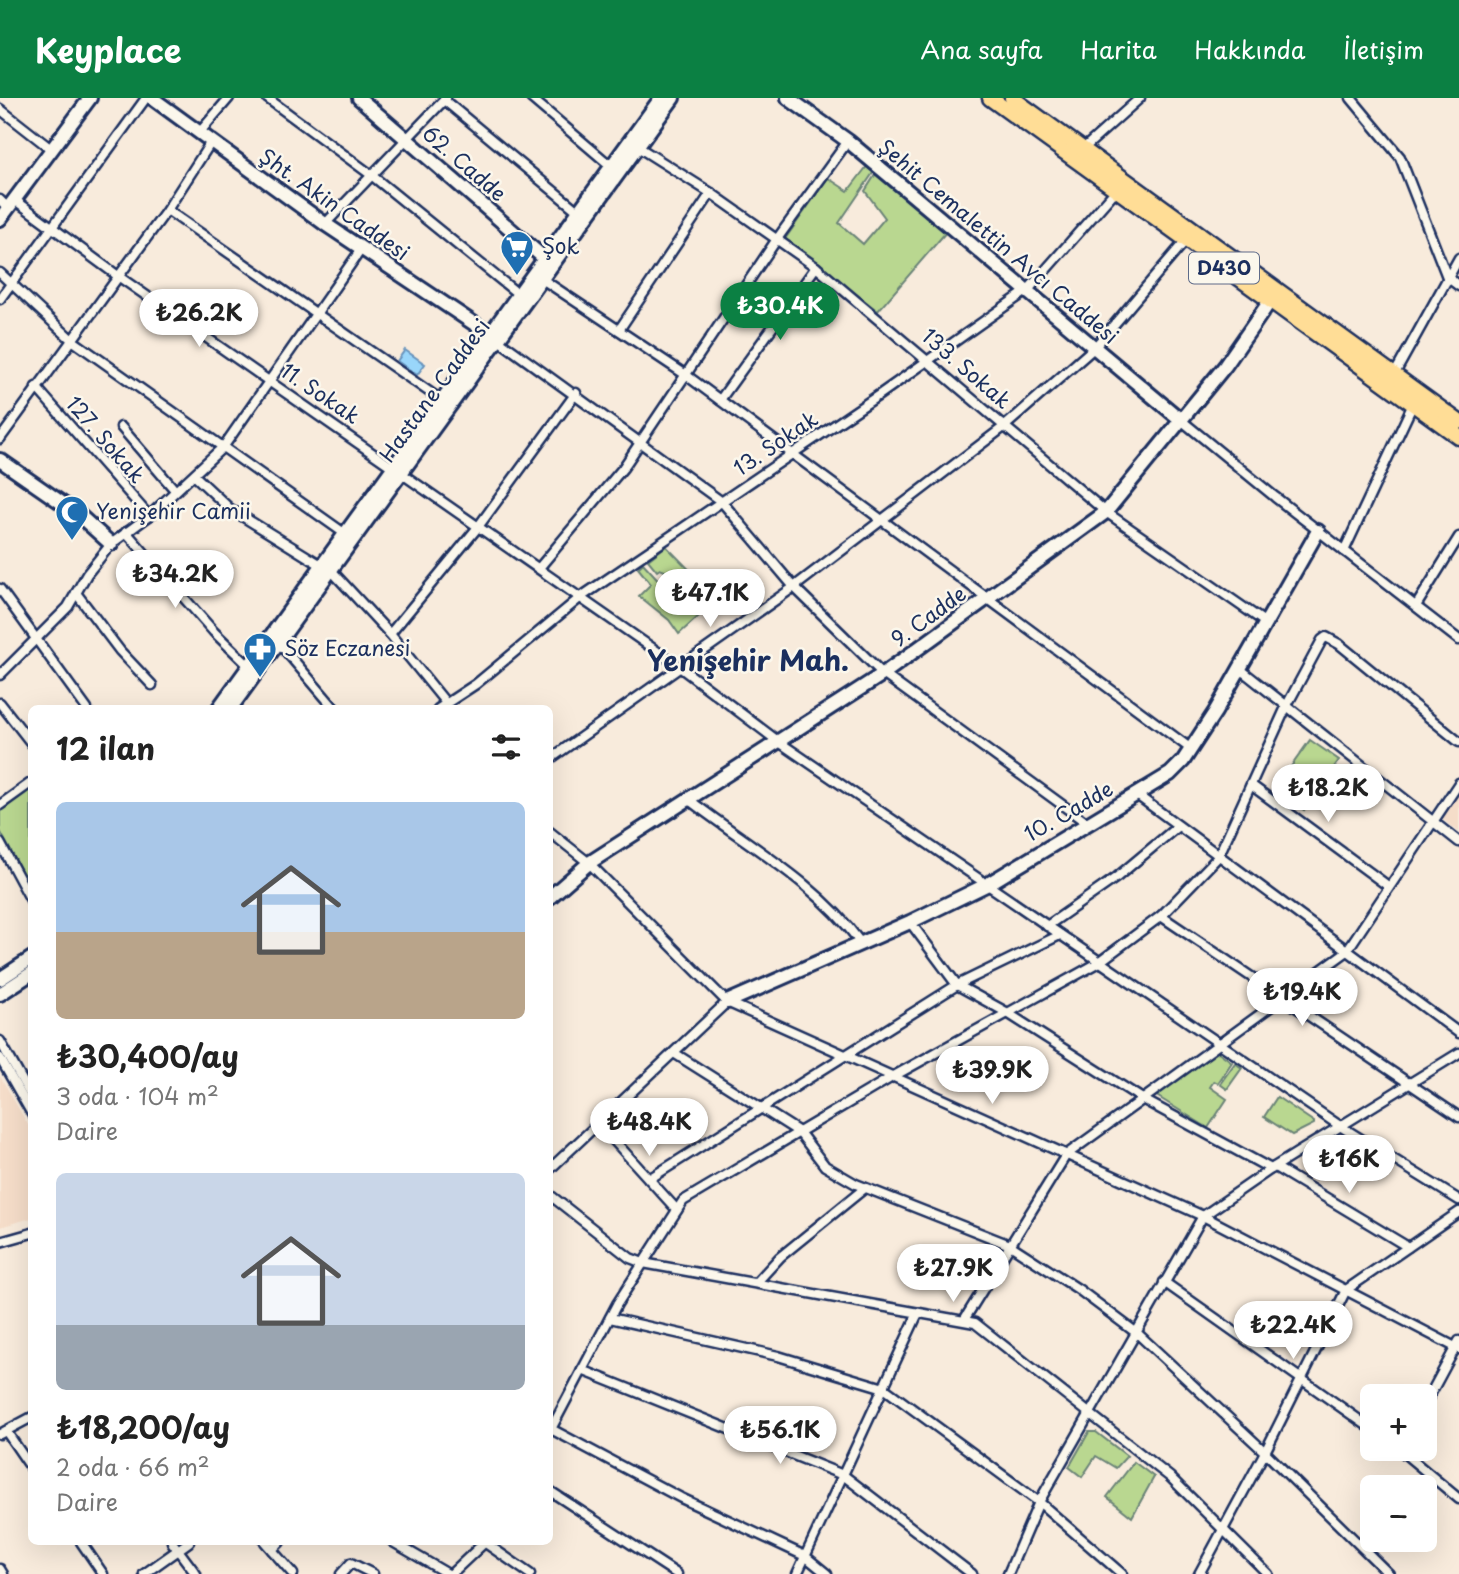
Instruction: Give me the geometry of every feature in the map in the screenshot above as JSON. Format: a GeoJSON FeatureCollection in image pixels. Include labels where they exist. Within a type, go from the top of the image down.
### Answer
{"type":"FeatureCollection","features":[{"type":"Feature","properties":{"kind":"highway","name":"D430"},"geometry":{"type":"LineString","coordinates":[[990,98],[1459,437]]}},
{"type":"Feature","properties":{"kind":"highway","name":"D430"},"geometry":{"type":"LineString","coordinates":[[1012,98],[1459,422]]}},
{"type":"Feature","properties":{"kind":"street"},"geometry":{"type":"LineString","coordinates":[[6,207],[90,98]]}},
{"type":"Feature","properties":{"kind":"street"},"geometry":{"type":"LineString","coordinates":[[0,299],[146,98]]}},
{"type":"Feature","properties":{"kind":"street","name":"Şht. Akin Caddesi"},"geometry":{"type":"LineString","coordinates":[[152,98],[325,224],[493,337]]}},
{"type":"Feature","properties":{"kind":"street"},"geometry":{"type":"LineString","coordinates":[[199,133],[229,98]]}},
{"type":"Feature","properties":{"kind":"street"},"geometry":{"type":"LineString","coordinates":[[267,98],[370,174],[518,294]]}},
{"type":"Feature","properties":{"kind":"street","name":"62. Cadde"},"geometry":{"type":"LineString","coordinates":[[359,98],[545,259]]}},
{"type":"Feature","properties":{"kind":"street"},"geometry":{"type":"LineString","coordinates":[[531,98],[612,167]]}},
{"type":"Feature","properties":{"kind":"street","name":"Hastane Caddesi"},"geometry":{"type":"LineString","coordinates":[[221,705],[398,468],[493,337],[518,294],[661,98]]}},
{"type":"Feature","properties":{"kind":"street","name":"Hastane Caddesi"},"geometry":{"type":"LineString","coordinates":[[233,705],[278,642],[344,533],[398,468],[441,400],[541,279],[673,98]]}},
{"type":"Feature","properties":{"kind":"street","name":"Şehit Cemalettin Avcı Caddesi"},"geometry":{"type":"LineString","coordinates":[[788,98],[848,141],[1181,420]]}},
{"type":"Feature","properties":{"kind":"street"},"geometry":{"type":"LineString","coordinates":[[1083,149],[1140,98]]}},
{"type":"Feature","properties":{"kind":"street"},"geometry":{"type":"LineString","coordinates":[[1351,98],[1400,157],[1447,277],[1459,286]]}},
{"type":"Feature","properties":{"kind":"street"},"geometry":{"type":"LineString","coordinates":[[325,224],[370,174],[445,99],[579,212]]}},
{"type":"Feature","properties":{"kind":"street"},"geometry":{"type":"LineString","coordinates":[[0,109],[51,149]]}},
{"type":"Feature","properties":{"kind":"street"},"geometry":{"type":"LineString","coordinates":[[538,568],[623,468],[777,239],[848,141]]}},
{"type":"Feature","properties":{"kind":"street"},"geometry":{"type":"LineString","coordinates":[[0,439],[167,210],[211,142]]}},
{"type":"Feature","properties":{"kind":"street","name":"133. Sokak"},"geometry":{"type":"LineString","coordinates":[[638,147],[711,193],[816,267],[1106,512],[1266,623]]}},
{"type":"Feature","properties":{"kind":"street","name":"13. Sokak"},"geometry":{"type":"LineString","coordinates":[[446,704],[477,684],[581,597],[1028,290],[1116,190]]}},
{"type":"Feature","properties":{"kind":"street"},"geometry":{"type":"LineString","coordinates":[[619,330],[711,193]]}},
{"type":"Feature","properties":{"kind":"street","name":"11. Sokak"},"geometry":{"type":"LineString","coordinates":[[6,207],[54,228],[118,276],[581,597],[779,742],[988,884],[1098,963],[1340,1126],[1459,1200]]}},
{"type":"Feature","properties":{"kind":"street"},"geometry":{"type":"LineString","coordinates":[[167,210],[441,400]]}},
{"type":"Feature","properties":{"kind":"street"},"geometry":{"type":"LineString","coordinates":[[553,757],[794,587],[1006,426],[1095,347],[1186,240]]}},
{"type":"Feature","properties":{"kind":"street"},"geometry":{"type":"LineString","coordinates":[[0,675],[38,640],[68,607],[111,544],[149,516],[174,489],[195,476],[224,446],[362,248]]}},
{"type":"Feature","properties":{"kind":"street"},"geometry":{"type":"LineString","coordinates":[[1394,375],[1459,258]]}},
{"type":"Feature","properties":{"kind":"street"},"geometry":{"type":"LineString","coordinates":[[720,400],[816,267]]}},
{"type":"Feature","properties":{"kind":"street"},"geometry":{"type":"LineString","coordinates":[[0,272],[72,340],[344,533]]}},
{"type":"Feature","properties":{"kind":"street"},"geometry":{"type":"LineString","coordinates":[[541,279],[686,375],[1191,749]]}},
{"type":"Feature","properties":{"kind":"street","name":"9. Cadde"},"geometry":{"type":"LineString","coordinates":[[553,894],[589,863],[883,674],[1106,512],[1225,366],[1270,301]]}},
{"type":"Feature","properties":{"kind":"street"},"geometry":{"type":"LineString","coordinates":[[493,337],[576,393],[722,502],[794,587],[883,674],[1087,823]]}},
{"type":"Feature","properties":{"kind":"street","name":"127. Sokak"},"geometry":{"type":"LineString","coordinates":[[36,387],[149,516]]}},
{"type":"Feature","properties":{"kind":"street"},"geometry":{"type":"LineString","coordinates":[[390,634],[478,527],[576,393]]}},
{"type":"Feature","properties":{"kind":"street"},"geometry":{"type":"LineString","coordinates":[[1344,551],[1413,404]]}},
{"type":"Feature","properties":{"kind":"street"},"geometry":{"type":"LineString","coordinates":[[1181,420],[1459,640]]}},
{"type":"Feature","properties":{"kind":"street"},"geometry":{"type":"LineString","coordinates":[[121,427],[174,489]]}},
{"type":"Feature","properties":{"kind":"street"},"geometry":{"type":"LineString","coordinates":[[0,460],[79,515],[111,544]]}},
{"type":"Feature","properties":{"kind":"street"},"geometry":{"type":"LineString","coordinates":[[195,476],[229,508],[325,567],[390,634],[446,704]]}},
{"type":"Feature","properties":{"kind":"street","name":"10. Cadde"},"geometry":{"type":"LineString","coordinates":[[727,1002],[910,922],[988,884],[1170,774],[1191,749],[1240,669],[1318,531]]}},
{"type":"Feature","properties":{"kind":"street"},"geometry":{"type":"LineString","coordinates":[[126,532],[214,632],[248,666]]}},
{"type":"Feature","properties":{"kind":"street"},"geometry":{"type":"LineString","coordinates":[[1416,606],[1459,537]]}},
{"type":"Feature","properties":{"kind":"street"},"geometry":{"type":"LineString","coordinates":[[0,589],[84,705]]}},
{"type":"Feature","properties":{"kind":"street"},"geometry":{"type":"LineString","coordinates":[[76,593],[120,651],[152,685]]}},
{"type":"Feature","properties":{"kind":"street"},"geometry":{"type":"LineString","coordinates":[[553,1424],[610,1318],[683,1201],[892,1077],[1098,963],[1161,916],[1218,857],[1287,705],[1308,663],[1326,637],[1339,644],[1459,741]]}},
{"type":"Feature","properties":{"kind":"street"},"geometry":{"type":"LineString","coordinates":[[278,642],[332,705]]}},
{"type":"Feature","properties":{"kind":"street"},"geometry":{"type":"LineString","coordinates":[[1240,669],[1459,842]]}},
{"type":"Feature","properties":{"kind":"street"},"geometry":{"type":"LineString","coordinates":[[0,703],[28,739]]}},
{"type":"Feature","properties":{"kind":"street"},"geometry":{"type":"LineString","coordinates":[[964,1320],[1066,1154],[1346,952],[1459,783]]}},
{"type":"Feature","properties":{"kind":"street"},"geometry":{"type":"LineString","coordinates":[[0,805],[28,785]]}},
{"type":"Feature","properties":{"kind":"street"},"geometry":{"type":"LineString","coordinates":[[1251,785],[1388,886]]}},
{"type":"Feature","properties":{"kind":"street"},"geometry":{"type":"LineString","coordinates":[[1137,795],[1459,1033]]}},
{"type":"Feature","properties":{"kind":"street"},"geometry":{"type":"LineString","coordinates":[[688,799],[839,913],[860,942]]}},
{"type":"Feature","properties":{"kind":"street"},"geometry":{"type":"LineString","coordinates":[[1047,926],[1117,877],[1178,826]]}},
{"type":"Feature","properties":{"kind":"street"},"geometry":{"type":"LineString","coordinates":[[553,834],[589,863],[727,1002],[1203,1216],[1457,1345],[1436,1384]]}},
{"type":"Feature","properties":{"kind":"street"},"geometry":{"type":"LineString","coordinates":[[0,843],[28,895]]}},
{"type":"Feature","properties":{"kind":"street"},"geometry":{"type":"LineString","coordinates":[[1161,916],[1459,1117]]}},
{"type":"Feature","properties":{"kind":"street"},"geometry":{"type":"LineString","coordinates":[[910,922],[957,985],[1006,1012],[1143,1100],[1273,1168],[1408,1247]]}},
{"type":"Feature","properties":{"kind":"street"},"geometry":{"type":"LineString","coordinates":[[649,1179],[843,1054],[957,985],[1060,935]]}},
{"type":"Feature","properties":{"kind":"street"},"geometry":{"type":"LineString","coordinates":[[0,979],[28,961]]}},
{"type":"Feature","properties":{"kind":"street"},"geometry":{"type":"LineString","coordinates":[[0,994],[28,976]]}},
{"type":"Feature","properties":{"kind":"street"},"geometry":{"type":"LineString","coordinates":[[553,1166],[600,1125],[727,1002]]}},
{"type":"Feature","properties":{"kind":"street"},"geometry":{"type":"LineString","coordinates":[[0,1041],[28,1091]]}},
{"type":"Feature","properties":{"kind":"street"},"geometry":{"type":"LineString","coordinates":[[674,1053],[799,1132],[825,1166],[865,1188],[1010,1245],[1078,1289],[1138,1334],[1265,1452],[1389,1574]]}},
{"type":"Feature","properties":{"kind":"street"},"geometry":{"type":"LineString","coordinates":[[1008,1574],[1039,1502],[1138,1334],[1164,1282],[1203,1216],[1273,1168],[1459,1053]]}},
{"type":"Feature","properties":{"kind":"street"},"geometry":{"type":"LineString","coordinates":[[0,1058],[28,1107]]}},
{"type":"Feature","properties":{"kind":"street"},"geometry":{"type":"LineString","coordinates":[[600,1125],[677,1210]]}},
{"type":"Feature","properties":{"kind":"street"},"geometry":{"type":"LineString","coordinates":[[757,1282],[780,1257],[865,1188]]}},
{"type":"Feature","properties":{"kind":"street"},"geometry":{"type":"LineString","coordinates":[[553,1197],[630,1258],[643,1263],[975,1323],[1170,1477],[1268,1574]]}},
{"type":"Feature","properties":{"kind":"street"},"geometry":{"type":"LineString","coordinates":[[1199,1574],[1265,1452],[1346,1290],[1459,1212]]}},
{"type":"Feature","properties":{"kind":"street"},"geometry":{"type":"LineString","coordinates":[[0,1242],[28,1234]]}},
{"type":"Feature","properties":{"kind":"street"},"geometry":{"type":"LineString","coordinates":[[1164,1282],[1360,1420]]}},
{"type":"Feature","properties":{"kind":"street"},"geometry":{"type":"LineString","coordinates":[[797,1574],[918,1313]]}},
{"type":"Feature","properties":{"kind":"street"},"geometry":{"type":"LineString","coordinates":[[610,1318],[778,1356],[884,1388],[1039,1502],[1122,1574]]}},
{"type":"Feature","properties":{"kind":"street"},"geometry":{"type":"LineString","coordinates":[[582,1370],[843,1475],[972,1574]]}},
{"type":"Feature","properties":{"kind":"street"},"geometry":{"type":"LineString","coordinates":[[28,1419],[3,1433],[28,1464]]}},
{"type":"Feature","properties":{"kind":"street"},"geometry":{"type":"LineString","coordinates":[[553,1432],[805,1556],[827,1574]]}},
{"type":"Feature","properties":{"kind":"street"},"geometry":{"type":"LineString","coordinates":[[1415,1461],[1459,1499]]}},
{"type":"Feature","properties":{"kind":"street"},"geometry":{"type":"LineString","coordinates":[[553,1493],[677,1574]]}},
{"type":"Feature","properties":{"kind":"street"},"geometry":{"type":"LineString","coordinates":[[83,1545],[103,1574]]}},
{"type":"Feature","properties":{"kind":"street"},"geometry":{"type":"LineString","coordinates":[[174,1545],[196,1574]]}},
{"type":"Feature","properties":{"kind":"street"},"geometry":{"type":"LineString","coordinates":[[144,1574],[185,1545]]}},
{"type":"Feature","properties":{"kind":"street"},"geometry":{"type":"LineString","coordinates":[[268,1545],[293,1574]]}},
{"type":"Feature","properties":{"kind":"street"},"geometry":{"type":"LineString","coordinates":[[272,1550],[277,1545]]}},
{"type":"Feature","properties":{"kind":"street"},"geometry":{"type":"LineString","coordinates":[[398,1545],[449,1574],[481,1545]]}},
{"type":"Feature","properties":{"kind":"street"},"geometry":{"type":"LineString","coordinates":[[488,1545],[530,1574]]}},
{"type":"Feature","properties":{"kind":"street"},"geometry":{"type":"LineString","coordinates":[[341,1574],[351,1563],[356,1563],[373,1574]]}},
{"type":"Feature","properties":{"kind":"street"},"geometry":{"type":"LineString","coordinates":[[0,1570],[3,1574]]}},
{"type":"Feature","properties":{"kind":"shaded area"},"geometry":{"type":"Polygon","coordinates":[[[1459,787],[1459,832],[1437,815],[1459,787]]]}},
{"type":"Feature","properties":{"kind":"shaded area"},"geometry":{"type":"Polygon","coordinates":[[[0,1076],[28,1125],[28,1219],[0,1227],[0,1076]]]}},
{"type":"Feature","properties":{"kind":"green space"},"geometry":{"type":"Polygon","coordinates":[[[868,165],[875,170],[839,223],[863,244],[885,218],[865,191],[877,172],[947,231],[878,311],[785,239],[828,178],[848,191],[868,165]]]}},
{"type":"Feature","properties":{"kind":"green space"},"geometry":{"type":"Polygon","coordinates":[[[666,546],[718,599],[679,634],[669,620],[639,596],[651,584],[638,568],[643,563],[673,596],[688,584],[674,569],[670,573],[660,569],[657,571],[648,560],[666,546]]]}},
{"type":"Feature","properties":{"kind":"green space"},"geometry":{"type":"Polygon","coordinates":[[[1310,740],[1339,760],[1304,810],[1275,789],[1310,740]]]}},
{"type":"Feature","properties":{"kind":"green space"},"geometry":{"type":"Polygon","coordinates":[[[28,790],[28,883],[0,831],[0,811],[28,790]]]}},
{"type":"Feature","properties":{"kind":"green space"},"geometry":{"type":"Polygon","coordinates":[[[1217,1051],[1232,1062],[1218,1083],[1214,1081],[1210,1087],[1227,1099],[1208,1128],[1155,1095],[1217,1051]]]}},
{"type":"Feature","properties":{"kind":"green space"},"geometry":{"type":"Polygon","coordinates":[[[1235,1063],[1242,1068],[1227,1089],[1220,1084],[1235,1063]]]}},
{"type":"Feature","properties":{"kind":"green space"},"geometry":{"type":"Polygon","coordinates":[[[1277,1097],[1314,1124],[1292,1135],[1264,1117],[1277,1097]]]}},
{"type":"Feature","properties":{"kind":"green space"},"geometry":{"type":"Polygon","coordinates":[[[1089,1432],[1096,1432],[1127,1456],[1116,1468],[1096,1456],[1082,1477],[1069,1467],[1089,1432]]]}},
{"type":"Feature","properties":{"kind":"green space"},"geometry":{"type":"Polygon","coordinates":[[[1134,1462],[1154,1477],[1132,1517],[1107,1497],[1134,1462]]]}},
{"type":"Feature","properties":{"kind":"water"},"geometry":{"type":"Polygon","coordinates":[[[405,350],[425,364],[417,375],[397,361],[405,350]]]}},
{"type":"Feature","properties":{"kind":"place","name":"Şok"},"geometry":{"type":"Point","coordinates":[517,277]}},
{"type":"Feature","properties":{"kind":"place","name":"Yenişehir Camii"},"geometry":{"type":"Point","coordinates":[72,542]}},
{"type":"Feature","properties":{"kind":"place","name":"Söz Eczanesi"},"geometry":{"type":"Point","coordinates":[260,679]}},
{"type":"Feature","properties":{"kind":"district","name":"Yenişehir Mah."},"geometry":{"type":"Point","coordinates":[748,661]}}]}
